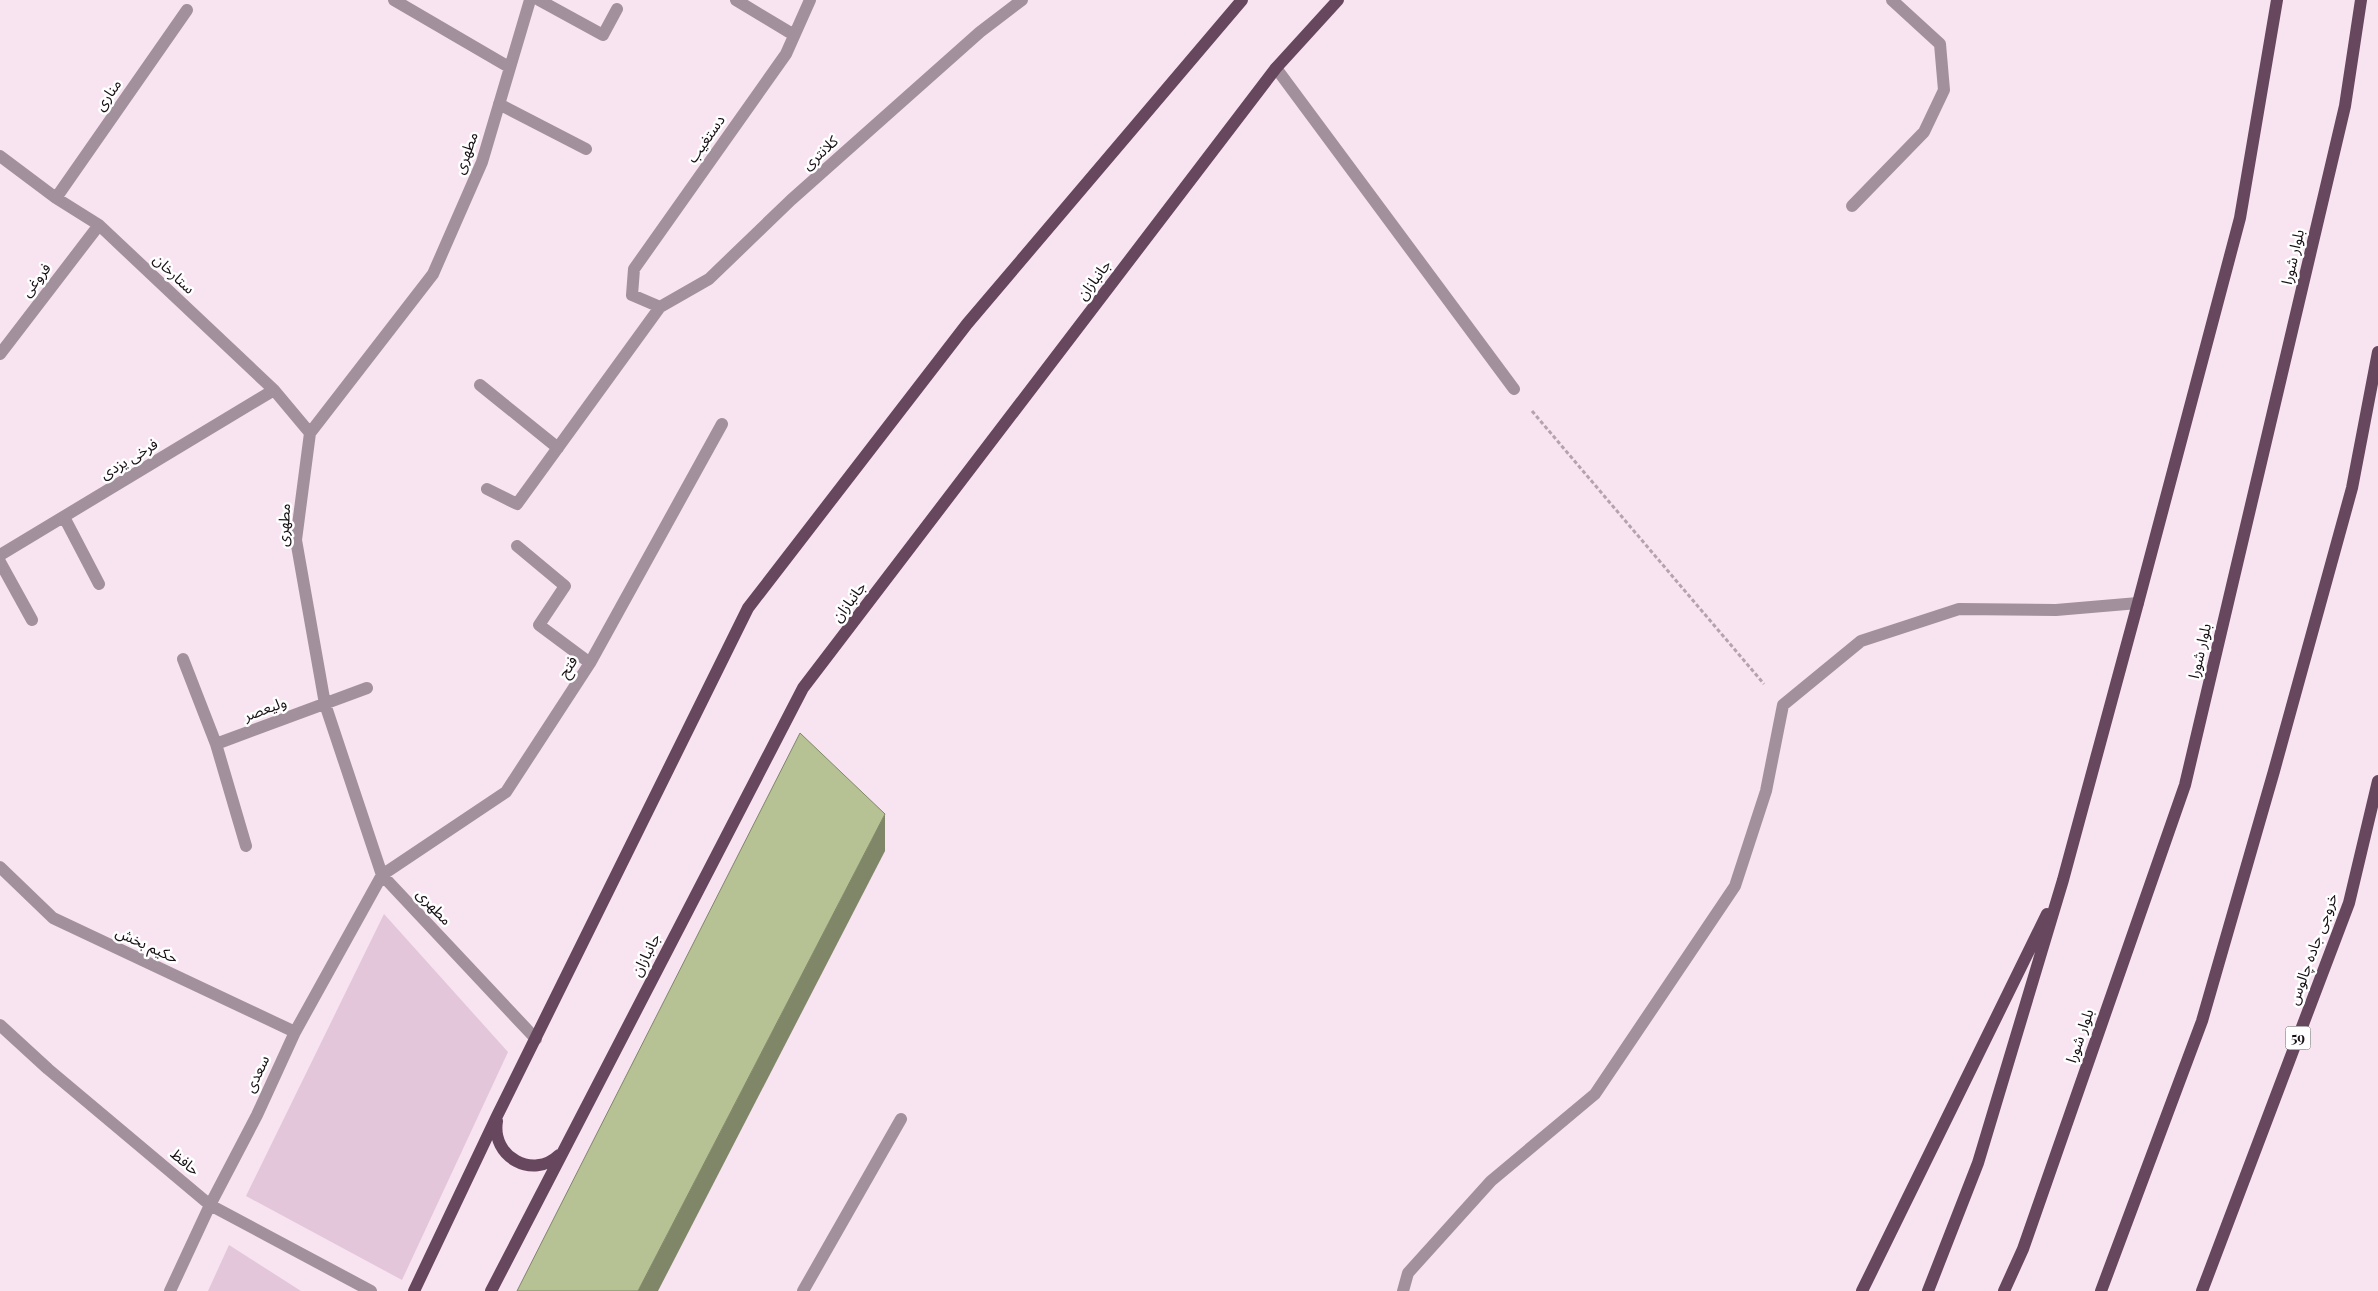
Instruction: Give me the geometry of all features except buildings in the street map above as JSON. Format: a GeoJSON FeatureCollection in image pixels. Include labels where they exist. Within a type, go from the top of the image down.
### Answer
{"type":"FeatureCollection","features":[{"type":"Feature","properties":{"kind":"main road"},"geometry":{"type":"LineString","coordinates":[[414,1291],[497,1116],[748,608],[967,324],[1242,0]]}},
{"type":"Feature","properties":{"kind":"main road","name":"جانبازان"},"geometry":{"type":"LineString","coordinates":[[491,1291],[803,688],[1276,68],[1338,0]]}},
{"type":"Feature","properties":{"kind":"main road"},"geometry":{"type":"LineString","coordinates":[[1928,1291],[1978,1163],[2063,880],[2138,603],[2240,218],[2277,0]]}},
{"type":"Feature","properties":{"kind":"main road","name":"بلوار شورا"},"geometry":{"type":"LineString","coordinates":[[2004,1291],[2023,1249],[2185,785],[2345,106],[2361,0]]}},
{"type":"Feature","properties":{"kind":"main road"},"geometry":{"type":"LineString","coordinates":[[2100,1291],[2204,1012],[2274,771],[2352,488],[2378,352]]}},
{"type":"Feature","properties":{"kind":"main road","name":"خروجی جاده چالوس"},"geometry":{"type":"LineString","coordinates":[[2202,1291],[2349,903],[2378,781]]}},
{"type":"Feature","properties":{"kind":"main road"},"geometry":{"type":"LineString","coordinates":[[1862,1291],[2063,880]]}},
{"type":"Feature","properties":{"kind":"main road"},"geometry":{"type":"LineString","coordinates":[[497,1116],[497,1137],[507,1155],[515,1161],[530,1165],[546,1164],[562,1152]]}},
{"type":"Feature","properties":{"kind":"street"},"geometry":{"type":"LineString","coordinates":[[394,0],[509,67]]}},
{"type":"Feature","properties":{"kind":"street","name":"مطهری"},"geometry":{"type":"LineString","coordinates":[[530,0],[482,162],[434,274],[310,433],[296,540],[325,704],[382,875],[536,1039]]}},
{"type":"Feature","properties":{"kind":"street"},"geometry":{"type":"LineString","coordinates":[[539,0],[603,35],[617,9]]}},
{"type":"Feature","properties":{"kind":"street"},"geometry":{"type":"LineString","coordinates":[[736,0],[794,35]]}},
{"type":"Feature","properties":{"kind":"street","name":"دستغیب"},"geometry":{"type":"LineString","coordinates":[[660,307],[632,295],[634,269],[786,54],[810,0]]}},
{"type":"Feature","properties":{"kind":"street","name":"کلانتری"},"geometry":{"type":"LineString","coordinates":[[660,307],[708,278],[791,200],[966,45],[1022,0]]}},
{"type":"Feature","properties":{"kind":"street"},"geometry":{"type":"LineString","coordinates":[[1852,206],[1924,132],[1944,90],[1940,44],[1892,0]]}},
{"type":"Feature","properties":{"kind":"street","name":"مناری"},"geometry":{"type":"LineString","coordinates":[[56,198],[187,10]]}},
{"type":"Feature","properties":{"kind":"street"},"geometry":{"type":"LineString","coordinates":[[1276,68],[1514,389]]}},
{"type":"Feature","properties":{"kind":"street"},"geometry":{"type":"LineString","coordinates":[[499,104],[586,149]]}},
{"type":"Feature","properties":{"kind":"street","name":"ستارخان"},"geometry":{"type":"LineString","coordinates":[[0,156],[56,198],[99,226],[274,390],[310,433]]}},
{"type":"Feature","properties":{"kind":"street","name":"فروغی"},"geometry":{"type":"LineString","coordinates":[[0,354],[99,226]]}},
{"type":"Feature","properties":{"kind":"street"},"geometry":{"type":"LineString","coordinates":[[487,489],[516,504],[660,307]]}},
{"type":"Feature","properties":{"kind":"street"},"geometry":{"type":"LineString","coordinates":[[480,384],[558,448]]}},
{"type":"Feature","properties":{"kind":"street","name":"فرخی یزدی"},"geometry":{"type":"LineString","coordinates":[[0,554],[274,390]]}},
{"type":"Feature","properties":{"kind":"street","name":"فتح"},"geometry":{"type":"LineString","coordinates":[[382,875],[506,792],[590,663],[722,424]]}},
{"type":"Feature","properties":{"kind":"street"},"geometry":{"type":"LineString","coordinates":[[64,517],[99,584]]}},
{"type":"Feature","properties":{"kind":"street"},"geometry":{"type":"LineString","coordinates":[[517,546],[565,586],[539,625],[590,663]]}},
{"type":"Feature","properties":{"kind":"street"},"geometry":{"type":"LineString","coordinates":[[0,562],[32,620]]}},
{"type":"Feature","properties":{"kind":"street"},"geometry":{"type":"LineString","coordinates":[[1403,1291],[1408,1273],[1491,1181],[1595,1094],[1735,886],[1766,791],[1783,706],[1861,641],[1959,609],[2056,610],[2138,603]]}},
{"type":"Feature","properties":{"kind":"street"},"geometry":{"type":"LineString","coordinates":[[183,659],[216,744],[246,846]]}},
{"type":"Feature","properties":{"kind":"street","name":"ولیعصر"},"geometry":{"type":"LineString","coordinates":[[216,744],[367,688]]}},
{"type":"Feature","properties":{"kind":"street","name":"حکیم بخش"},"geometry":{"type":"LineString","coordinates":[[0,867],[53,918],[111,947],[295,1032]]}},
{"type":"Feature","properties":{"kind":"street","name":"سعدی"},"geometry":{"type":"LineString","coordinates":[[170,1291],[295,1032],[382,875]]}},
{"type":"Feature","properties":{"kind":"street","name":"حافظ"},"geometry":{"type":"LineString","coordinates":[[0,1025],[48,1069],[210,1205],[371,1291]]}},
{"type":"Feature","properties":{"kind":"street"},"geometry":{"type":"LineString","coordinates":[[804,1291],[901,1119]]}},
{"type":"Feature","properties":{"kind":"path"},"geometry":{"type":"LineString","coordinates":[[1514,389],[1783,706]]}},
{"type":"Feature","properties":{"kind":"shaded area"},"geometry":{"type":"Polygon","coordinates":[[[384,914],[508,1052],[402,1280],[246,1196],[384,914]]]}},
{"type":"Feature","properties":{"kind":"shaded area"},"geometry":{"type":"Polygon","coordinates":[[[229,1245],[301,1291],[208,1291],[229,1245]]]}}]}
